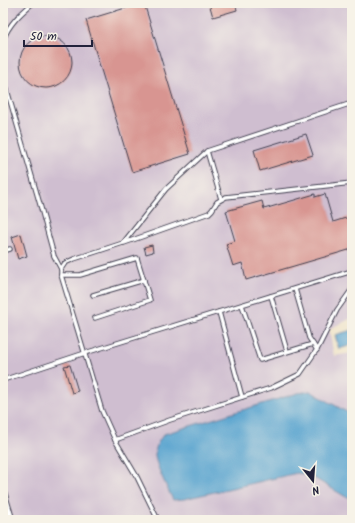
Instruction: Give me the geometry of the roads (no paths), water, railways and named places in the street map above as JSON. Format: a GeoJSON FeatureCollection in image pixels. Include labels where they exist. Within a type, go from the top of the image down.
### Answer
{"type":"FeatureCollection","features":[{"type":"Feature","properties":{"kind":"street"},"geometry":{"type":"LineString","coordinates":[[3,493],[11,520]]}},
{"type":"Feature","properties":{"kind":"lane"},"geometry":{"type":"LineString","coordinates":[[3,40],[19,14],[33,3]]}},
{"type":"Feature","properties":{"kind":"lane"},"geometry":{"type":"LineString","coordinates":[[3,76],[54,256],[61,269],[61,275],[102,411],[115,440],[137,478],[158,520]]}},
{"type":"Feature","properties":{"kind":"lane"},"geometry":{"type":"LineString","coordinates":[[123,244],[166,189],[207,152],[352,103]]}},
{"type":"Feature","properties":{"kind":"lane"},"geometry":{"type":"LineString","coordinates":[[207,152],[221,199]]}},
{"type":"Feature","properties":{"kind":"lane"},"geometry":{"type":"LineString","coordinates":[[61,269],[66,263],[74,259],[123,244],[209,213],[217,202],[226,197],[352,183]]}},
{"type":"Feature","properties":{"kind":"lane"},"geometry":{"type":"LineString","coordinates":[[3,251],[10,249]]}},
{"type":"Feature","properties":{"kind":"lane"},"geometry":{"type":"LineString","coordinates":[[61,275],[80,275],[137,258],[150,300],[95,318]]}},
{"type":"Feature","properties":{"kind":"lane"},"geometry":{"type":"LineString","coordinates":[[3,380],[85,353],[352,271]]}},
{"type":"Feature","properties":{"kind":"lane"},"geometry":{"type":"LineString","coordinates":[[93,295],[144,280]]}},
{"type":"Feature","properties":{"kind":"lane"},"geometry":{"type":"LineString","coordinates":[[295,289],[309,338],[316,350]]}},
{"type":"Feature","properties":{"kind":"lane"},"geometry":{"type":"LineString","coordinates":[[115,440],[170,420],[272,388],[300,374],[316,350],[337,310],[352,289]]}},
{"type":"Feature","properties":{"kind":"lane"},"geometry":{"type":"LineString","coordinates":[[271,296],[288,351]]}},
{"type":"Feature","properties":{"kind":"lane"},"geometry":{"type":"LineString","coordinates":[[242,305],[260,360],[313,344]]}},
{"type":"Feature","properties":{"kind":"lane"},"geometry":{"type":"LineString","coordinates":[[219,312],[242,397]]}},
{"type":"Feature","properties":{"kind":"lane"},"geometry":{"type":"LineString","coordinates":[[341,520],[352,517]]}},
{"type":"Feature","properties":{"kind":"water"},"geometry":{"type":"Polygon","coordinates":[[[352,330],[352,345],[339,349],[335,335],[352,330]]]}},
{"type":"Feature","properties":{"kind":"water"},"geometry":{"type":"Polygon","coordinates":[[[310,391],[352,415],[352,497],[346,497],[309,475],[297,473],[184,499],[173,500],[155,458],[157,445],[164,434],[298,393],[310,391]]]}}]}
